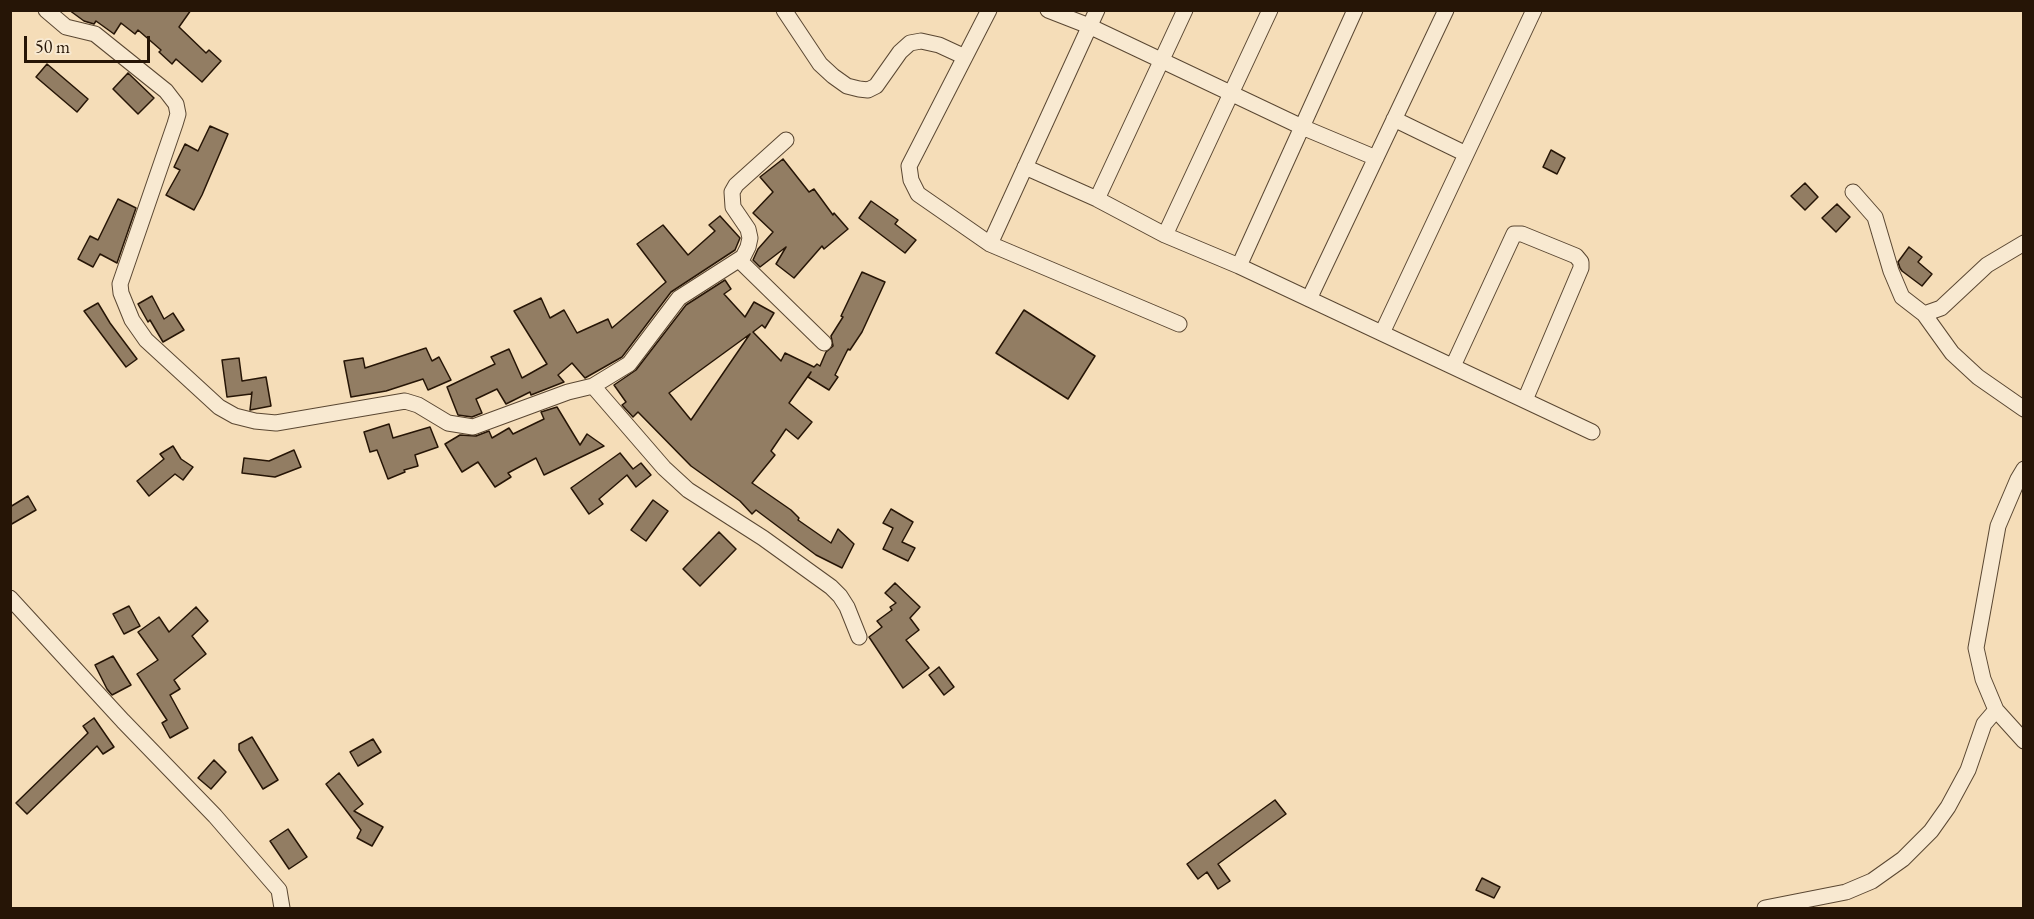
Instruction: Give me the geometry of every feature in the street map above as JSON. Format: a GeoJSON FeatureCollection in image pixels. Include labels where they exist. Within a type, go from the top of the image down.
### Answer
{"type":"FeatureCollection","features":[{"type":"Feature","properties":{"kind":"street"},"geometry":{"type":"LineString","coordinates":[[46,10],[66,27],[95,34],[166,91],[176,104],[178,114],[176,124],[120,284],[121,293],[132,320],[146,340],[219,407],[235,416],[255,422],[276,423],[405,401],[418,405],[448,423],[473,427],[568,392],[593,387],[628,364],[679,298],[739,260],[748,247],[750,238],[748,229],[733,207],[732,192],[736,185],[786,140]]}},
{"type":"Feature","properties":{"kind":"street"},"geometry":{"type":"LineString","coordinates":[[784,10],[820,64],[848,86],[859,89],[868,90],[876,86],[900,52],[910,43],[939,45],[965,57]]}},
{"type":"Feature","properties":{"kind":"street"},"geometry":{"type":"LineString","coordinates":[[989,10],[909,166],[911,180],[918,194],[990,244],[1179,324]]}},
{"type":"Feature","properties":{"kind":"street"},"geometry":{"type":"LineString","coordinates":[[1048,10],[1089,26],[1302,127],[1376,158]]}},
{"type":"Feature","properties":{"kind":"street"},"geometry":{"type":"LineString","coordinates":[[990,244],[1096,10]]}},
{"type":"Feature","properties":{"kind":"street"},"geometry":{"type":"LineString","coordinates":[[1097,199],[1185,10]]}},
{"type":"Feature","properties":{"kind":"street"},"geometry":{"type":"LineString","coordinates":[[1165,235],[1270,10]]}},
{"type":"Feature","properties":{"kind":"street"},"geometry":{"type":"LineString","coordinates":[[1239,266],[1355,10]]}},
{"type":"Feature","properties":{"kind":"street"},"geometry":{"type":"LineString","coordinates":[[1309,299],[1446,10]]}},
{"type":"Feature","properties":{"kind":"street"},"geometry":{"type":"LineString","coordinates":[[1382,333],[1534,10]]}},
{"type":"Feature","properties":{"kind":"street"},"geometry":{"type":"LineString","coordinates":[[1394,119],[1466,154]]}},
{"type":"Feature","properties":{"kind":"street"},"geometry":{"type":"LineString","coordinates":[[1025,167],[1097,199],[1165,235],[1239,266],[1592,432]]}},
{"type":"Feature","properties":{"kind":"street"},"geometry":{"type":"LineString","coordinates":[[1853,192],[1875,217],[1902,297],[1924,314],[1952,353],[1978,376],[2024,409]]}},
{"type":"Feature","properties":{"kind":"street"},"geometry":{"type":"LineString","coordinates":[[1454,366],[1514,234],[1522,234],[1576,256],[1581,262],[1581,268],[1525,400]]}},
{"type":"Feature","properties":{"kind":"street"},"geometry":{"type":"LineString","coordinates":[[1924,314],[1941,309],[1987,265],[2024,243]]}},
{"type":"Feature","properties":{"kind":"street"},"geometry":{"type":"LineString","coordinates":[[739,260],[824,342]]}},
{"type":"Feature","properties":{"kind":"street"},"geometry":{"type":"LineString","coordinates":[[593,387],[664,468],[688,489],[753,531],[831,587],[847,607],[859,637]]}},
{"type":"Feature","properties":{"kind":"street"},"geometry":{"type":"LineString","coordinates":[[2024,469],[1998,526],[1976,648],[1983,680],[1996,710],[2024,741]]}},
{"type":"Feature","properties":{"kind":"street"},"geometry":{"type":"LineString","coordinates":[[10,598],[123,721],[215,816],[279,890],[282,909]]}},
{"type":"Feature","properties":{"kind":"street"},"geometry":{"type":"LineString","coordinates":[[1765,909],[1846,892],[1872,881],[1903,859],[1932,831],[1948,807],[1968,770],[1984,724],[1996,710]]}},
{"type":"Feature","properties":{"kind":"building"},"geometry":{"type":"Polygon","coordinates":[[[69,10],[191,10],[179,27],[206,53],[209,50],[221,61],[202,82],[176,59],[172,64],[159,52],[161,50],[138,30],[135,34],[121,23],[114,34],[96,21],[94,24],[84,21],[69,10]]]}},
{"type":"Feature","properties":{"kind":"building"},"geometry":{"type":"Polygon","coordinates":[[[47,64],[88,99],[77,112],[36,77],[47,64]]]}},
{"type":"Feature","properties":{"kind":"building"},"geometry":{"type":"Polygon","coordinates":[[[128,73],[154,98],[138,114],[113,89],[128,73]]]}},
{"type":"Feature","properties":{"kind":"building"},"geometry":{"type":"Polygon","coordinates":[[[210,126],[228,134],[194,210],[166,195],[180,170],[174,167],[185,144],[198,151],[210,126]]]}},
{"type":"Feature","properties":{"kind":"building"},"geometry":{"type":"Polygon","coordinates":[[[1551,150],[1565,158],[1557,174],[1543,167],[1551,150]]]}},
{"type":"Feature","properties":{"kind":"building"},"geometry":{"type":"Polygon","coordinates":[[[783,159],[809,192],[814,189],[833,215],[834,213],[848,229],[824,249],[822,246],[794,278],[776,264],[786,247],[760,267],[753,260],[758,249],[773,232],[753,213],[773,192],[760,177],[783,159]]]}},
{"type":"Feature","properties":{"kind":"building"},"geometry":{"type":"Polygon","coordinates":[[[1805,183],[1818,197],[1805,210],[1791,196],[1805,183]]]}},
{"type":"Feature","properties":{"kind":"building"},"geometry":{"type":"Polygon","coordinates":[[[118,199],[136,208],[117,263],[100,254],[93,267],[78,259],[90,236],[98,240],[118,199]]]}},
{"type":"Feature","properties":{"kind":"building"},"geometry":{"type":"Polygon","coordinates":[[[871,201],[898,220],[895,224],[916,240],[905,253],[859,218],[871,201]]]}},
{"type":"Feature","properties":{"kind":"building"},"geometry":{"type":"Polygon","coordinates":[[[1837,204],[1850,217],[1836,232],[1822,218],[1837,204]]]}},
{"type":"Feature","properties":{"kind":"building"},"geometry":{"type":"Polygon","coordinates":[[[720,216],[740,238],[735,250],[671,292],[622,357],[585,378],[572,363],[558,375],[564,382],[531,395],[530,392],[506,404],[497,389],[476,399],[482,413],[472,417],[458,415],[447,387],[495,364],[491,357],[509,349],[522,378],[547,364],[514,311],[541,298],[550,318],[564,310],[577,333],[608,319],[612,328],[666,282],[637,244],[663,225],[688,255],[715,231],[709,225],[720,216]]]}},
{"type":"Feature","properties":{"kind":"building"},"geometry":{"type":"Polygon","coordinates":[[[1909,247],[1922,257],[1918,262],[1932,274],[1922,286],[1902,271],[1898,262],[1909,247]]]}},
{"type":"Feature","properties":{"kind":"building"},"geometry":{"type":"Polygon","coordinates":[[[862,272],[885,282],[862,332],[850,350],[848,349],[835,375],[838,377],[829,390],[808,377],[811,372],[789,403],[812,422],[798,439],[786,429],[771,451],[775,455],[752,483],[791,510],[799,518],[798,520],[831,543],[838,529],[854,544],[842,568],[816,555],[756,510],[752,514],[740,501],[691,466],[638,412],[633,417],[622,405],[626,402],[614,385],[636,370],[686,305],[725,280],[731,289],[724,294],[745,317],[754,302],[774,313],[765,328],[762,325],[753,332],[781,361],[785,353],[814,367],[817,364],[820,366],[826,352],[833,346],[831,336],[843,317],[841,316],[862,272]],[[750,334],[669,393],[691,420],[750,334]]]}},
{"type":"Feature","properties":{"kind":"building"},"geometry":{"type":"Polygon","coordinates":[[[152,296],[164,319],[173,313],[184,330],[163,342],[138,304],[152,296]]]}},
{"type":"Feature","properties":{"kind":"building"},"geometry":{"type":"Polygon","coordinates":[[[98,303],[137,359],[126,367],[84,311],[98,303]]]}},
{"type":"Feature","properties":{"kind":"building"},"geometry":{"type":"Polygon","coordinates":[[[1024,310],[1095,356],[1068,399],[996,353],[1024,310]]]}},
{"type":"Feature","properties":{"kind":"building"},"geometry":{"type":"Polygon","coordinates":[[[426,348],[432,361],[439,357],[451,380],[428,390],[423,379],[386,391],[351,397],[344,361],[363,358],[365,368],[426,348]]]}},
{"type":"Feature","properties":{"kind":"building"},"geometry":{"type":"Polygon","coordinates":[[[239,358],[242,381],[266,377],[271,406],[250,410],[252,392],[227,397],[222,360],[239,358]]]}},
{"type":"Feature","properties":{"kind":"building"},"geometry":{"type":"Polygon","coordinates":[[[557,407],[580,445],[587,434],[604,446],[544,475],[536,458],[508,473],[511,477],[495,487],[478,462],[462,472],[445,444],[460,435],[476,436],[489,431],[492,438],[509,428],[513,434],[544,419],[541,412],[557,407]]]}},
{"type":"Feature","properties":{"kind":"building"},"geometry":{"type":"Polygon","coordinates":[[[389,424],[393,438],[430,427],[438,447],[415,455],[418,466],[404,470],[405,472],[388,479],[377,450],[370,452],[364,432],[389,424]]]}},
{"type":"Feature","properties":{"kind":"building"},"geometry":{"type":"Polygon","coordinates":[[[173,446],[181,459],[193,467],[183,480],[175,474],[149,496],[137,481],[164,459],[160,454],[173,446]]]}},
{"type":"Feature","properties":{"kind":"building"},"geometry":{"type":"Polygon","coordinates":[[[294,450],[301,467],[275,477],[242,473],[244,458],[269,461],[294,450]]]}},
{"type":"Feature","properties":{"kind":"building"},"geometry":{"type":"Polygon","coordinates":[[[620,453],[633,469],[641,463],[651,475],[636,487],[627,475],[599,499],[603,504],[589,514],[571,488],[620,453]]]}},
{"type":"Feature","properties":{"kind":"building"},"geometry":{"type":"Polygon","coordinates":[[[28,496],[36,510],[10,525],[10,507],[28,496]]]}},
{"type":"Feature","properties":{"kind":"building"},"geometry":{"type":"Polygon","coordinates":[[[653,500],[668,511],[646,541],[631,530],[653,500]]]}},
{"type":"Feature","properties":{"kind":"building"},"geometry":{"type":"Polygon","coordinates":[[[891,509],[913,522],[902,542],[915,548],[908,561],[883,549],[893,528],[883,523],[891,509]]]}},
{"type":"Feature","properties":{"kind":"building"},"geometry":{"type":"Polygon","coordinates":[[[719,532],[736,549],[700,586],[683,569],[719,532]]]}},
{"type":"Feature","properties":{"kind":"building"},"geometry":{"type":"Polygon","coordinates":[[[895,583],[920,607],[910,618],[919,630],[906,640],[929,668],[903,688],[869,637],[882,627],[877,621],[892,610],[890,607],[896,603],[885,593],[895,583]]]}},
{"type":"Feature","properties":{"kind":"building"},"geometry":{"type":"Polygon","coordinates":[[[129,606],[140,626],[124,634],[113,614],[129,606]]]}},
{"type":"Feature","properties":{"kind":"building"},"geometry":{"type":"Polygon","coordinates":[[[196,607],[208,621],[192,636],[206,654],[174,680],[180,689],[170,695],[188,728],[170,738],[162,723],[167,720],[137,674],[158,660],[138,632],[159,617],[169,632],[196,607]]]}},
{"type":"Feature","properties":{"kind":"building"},"geometry":{"type":"Polygon","coordinates":[[[113,656],[131,685],[112,695],[95,665],[113,656]]]}},
{"type":"Feature","properties":{"kind":"building"},"geometry":{"type":"Polygon","coordinates":[[[939,667],[954,687],[944,695],[929,675],[939,667]]]}},
{"type":"Feature","properties":{"kind":"building"},"geometry":{"type":"Polygon","coordinates":[[[94,718],[114,747],[103,754],[97,746],[27,814],[16,803],[88,733],[83,726],[94,718]]]}},
{"type":"Feature","properties":{"kind":"building"},"geometry":{"type":"Polygon","coordinates":[[[252,737],[278,780],[263,789],[239,750],[239,744],[252,737]]]}},
{"type":"Feature","properties":{"kind":"building"},"geometry":{"type":"Polygon","coordinates":[[[373,739],[381,752],[358,766],[350,752],[373,739]]]}},
{"type":"Feature","properties":{"kind":"building"},"geometry":{"type":"Polygon","coordinates":[[[214,760],[226,772],[211,789],[198,778],[214,760]]]}},
{"type":"Feature","properties":{"kind":"building"},"geometry":{"type":"Polygon","coordinates":[[[339,773],[363,804],[354,811],[383,827],[372,846],[357,838],[361,830],[326,784],[339,773]]]}},
{"type":"Feature","properties":{"kind":"building"},"geometry":{"type":"Polygon","coordinates":[[[1275,800],[1286,814],[1218,864],[1230,881],[1218,889],[1207,872],[1198,879],[1187,864],[1275,800]]]}},
{"type":"Feature","properties":{"kind":"building"},"geometry":{"type":"Polygon","coordinates":[[[288,829],[307,857],[289,869],[270,841],[288,829]]]}},
{"type":"Feature","properties":{"kind":"building"},"geometry":{"type":"Polygon","coordinates":[[[1482,878],[1500,887],[1494,898],[1476,890],[1482,878]]]}}]}
